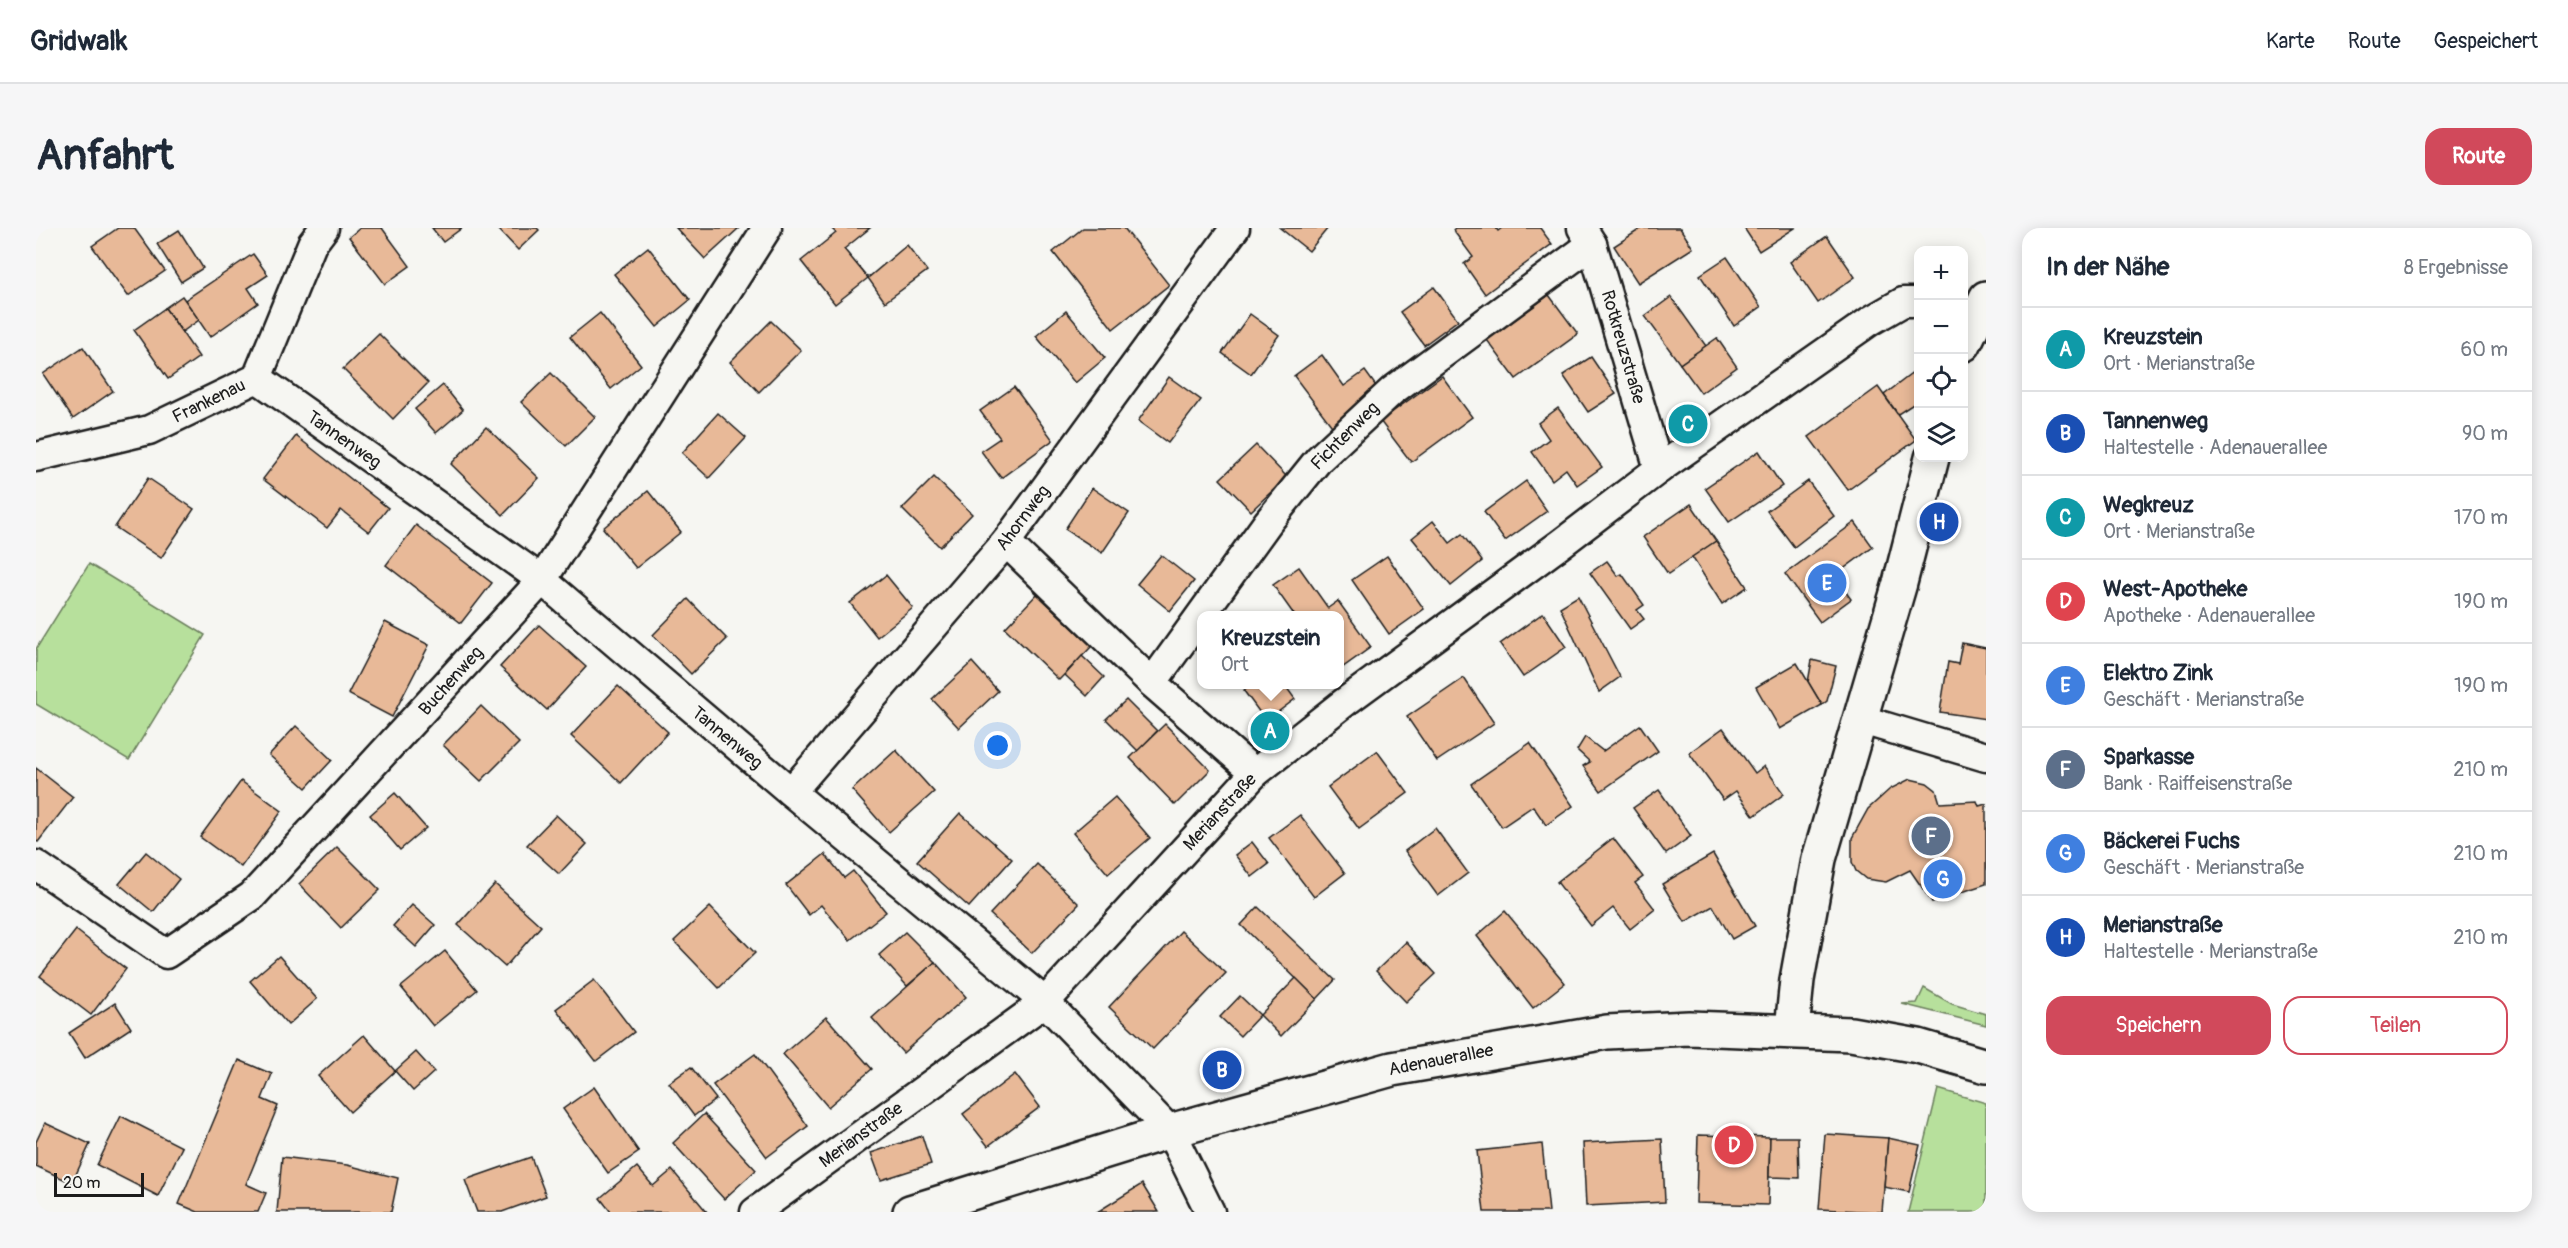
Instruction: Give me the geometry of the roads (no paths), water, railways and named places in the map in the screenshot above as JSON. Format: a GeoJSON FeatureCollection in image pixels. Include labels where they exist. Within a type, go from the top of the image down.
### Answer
{"type":"FeatureCollection","features":[{"type":"Feature","properties":{"kind":"main road"},"geometry":{"type":"LineString","coordinates":[[1968,333],[1980,300]]}},
{"type":"Feature","properties":{"kind":"main road"},"geometry":{"type":"LineString","coordinates":[[1792,1030],[1797,980],[1819,860],[1900,583],[1931,462]]}},
{"type":"Feature","properties":{"kind":"main road","name":"Adenauerallee"},"geometry":{"type":"LineString","coordinates":[[910,1212],[1170,1131],[1392,1068],[1607,1032],[1689,1028],[1792,1030],[1851,1034],[1918,1046],[1986,1066]]}},
{"type":"Feature","properties":{"kind":"street","name":"Frankenau"},"geometry":{"type":"LineString","coordinates":[[36,457],[149,430],[257,378],[312,244],[324,228]]}},
{"type":"Feature","properties":{"kind":"street","name":"Buchenweg"},"geometry":{"type":"LineString","coordinates":[[36,865],[166,954],[252,896],[542,580],[766,228]]}},
{"type":"Feature","properties":{"kind":"street","name":"Ahornweg"},"geometry":{"type":"LineString","coordinates":[[791,792],[1006,542],[1235,228]]}},
{"type":"Feature","properties":{"kind":"street","name":"Rotkreuzstraße"},"geometry":{"type":"LineString","coordinates":[[1587,236],[1659,469]]}},
{"type":"Feature","properties":{"kind":"street","name":"Fichtenweg"},"geometry":{"type":"LineString","coordinates":[[1204,611],[1268,522],[1319,459],[1392,391],[1587,236]]}},
{"type":"Feature","properties":{"kind":"street","name":"Merianstraße"},"geometry":{"type":"LineString","coordinates":[[755,1212],[1045,1002],[1256,773],[1345,702],[1659,469],[1870,321],[1903,302],[1914,302]]}},
{"type":"Feature","properties":{"kind":"street","name":"Tannenweg"},"geometry":{"type":"LineString","coordinates":[[257,378],[542,580],[791,792],[1045,1002],[1170,1131],[1210,1212]]}},
{"type":"Feature","properties":{"kind":"street"},"geometry":{"type":"LineString","coordinates":[[1006,542],[1152,683],[1256,773]]}},
{"type":"Feature","properties":{"kind":"street","name":"Fichtenweg"},"geometry":{"type":"LineString","coordinates":[[1152,683],[1197,621]]}},
{"type":"Feature","properties":{"kind":"street"},"geometry":{"type":"LineString","coordinates":[[1859,719],[1986,757]]}},
{"type":"Feature","properties":{"kind":"place","name":"Wegkreuz"},"geometry":{"type":"Point","coordinates":[1688,424]}},
{"type":"Feature","properties":{"kind":"place","name":"Merianstraße"},"geometry":{"type":"Point","coordinates":[1939,522]}},
{"type":"Feature","properties":{"kind":"place","name":"Elektro Zink"},"geometry":{"type":"Point","coordinates":[1827,583]}},
{"type":"Feature","properties":{"kind":"place","name":"Kreuzstein"},"geometry":{"type":"Point","coordinates":[1270,731]}},
{"type":"Feature","properties":{"kind":"place","name":"Sparkasse"},"geometry":{"type":"Point","coordinates":[1931,836]}},
{"type":"Feature","properties":{"kind":"place","name":"Bäckerei Fuchs"},"geometry":{"type":"Point","coordinates":[1943,879]}},
{"type":"Feature","properties":{"kind":"place","name":"Tannenweg"},"geometry":{"type":"Point","coordinates":[1222,1070]}},
{"type":"Feature","properties":{"kind":"place","name":"West-Apotheke"},"geometry":{"type":"Point","coordinates":[1734,1145]}}]}
